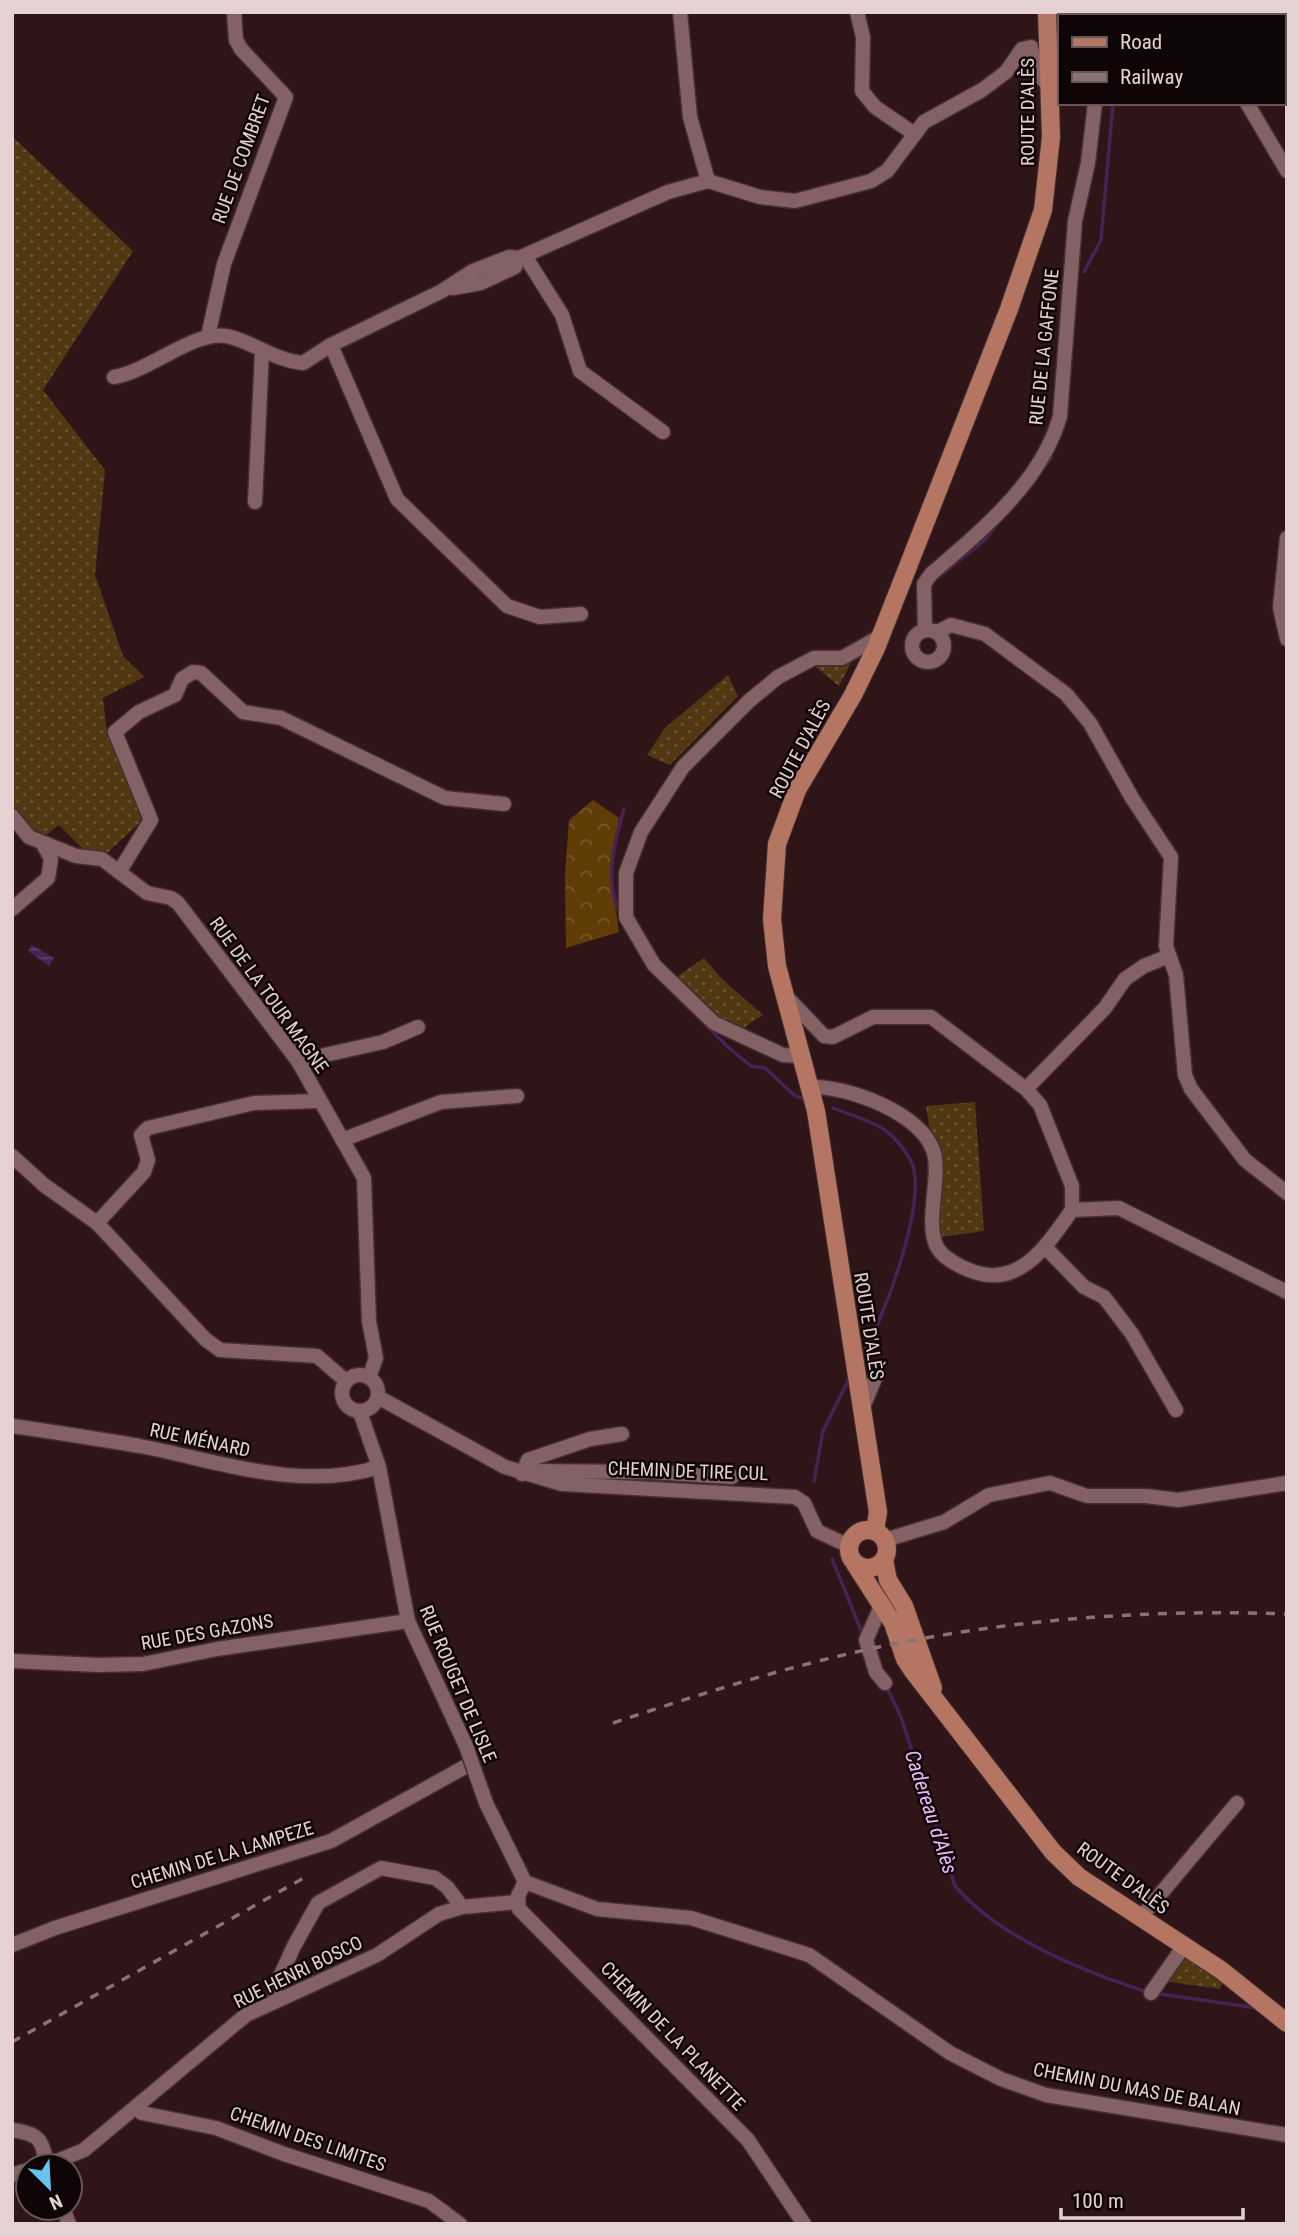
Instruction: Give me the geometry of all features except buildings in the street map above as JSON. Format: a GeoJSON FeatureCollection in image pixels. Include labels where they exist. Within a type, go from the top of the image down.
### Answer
{"type":"FeatureCollection","features":[{"type":"Feature","properties":{"kind":"main road","name":"ROUTE D'ALÈS"},"geometry":{"type":"LineString","coordinates":[[880,1536],[818,1123],[811,1087],[777,966],[772,919],[777,844],[797,790],[853,695],[881,636],[1009,309],[1038,227],[1049,174],[1052,114],[1047,12]]}},
{"type":"Feature","properties":{"kind":"main road"},"geometry":{"type":"LineString","coordinates":[[858,1532],[880,1536],[887,1550],[884,1560],[873,1568],[855,1564],[849,1546],[858,1532]]}},
{"type":"Feature","properties":{"kind":"main road","name":"ROUTE D'ALÈS"},"geometry":{"type":"LineString","coordinates":[[884,1560],[888,1580],[904,1606],[939,1704]]}},
{"type":"Feature","properties":{"kind":"main road","name":"ROUTE D'ALÈS"},"geometry":{"type":"LineString","coordinates":[[855,1564],[882,1604],[900,1638],[905,1659],[1053,1852],[1079,1877],[1184,1946],[1287,2023]]}},
{"type":"Feature","properties":{"kind":"street","name":"RUE DE COMBRET"},"geometry":{"type":"LineString","coordinates":[[208,336],[224,264],[286,97],[241,50],[236,40],[234,12]]}},
{"type":"Feature","properties":{"kind":"street"},"geometry":{"type":"LineString","coordinates":[[680,12],[690,117],[708,181]]}},
{"type":"Feature","properties":{"kind":"street"},"geometry":{"type":"LineString","coordinates":[[856,12],[863,37],[862,91],[874,107],[913,133]]}},
{"type":"Feature","properties":{"kind":"street"},"geometry":{"type":"LineString","coordinates":[[114,377],[142,370],[208,336],[227,336],[284,361],[303,363],[331,345],[442,291],[481,283],[515,267],[522,257],[668,192],[708,181],[760,197],[795,201],[871,181],[887,171],[913,133],[924,122],[982,90],[1006,72],[1022,49],[1031,47],[1036,73],[1049,85]]}},
{"type":"Feature","properties":{"kind":"street","name":"RUE DE LA GAFFONE"},"geometry":{"type":"LineString","coordinates":[[1095,105],[1088,163],[1075,221],[1060,416],[1056,432],[1028,478],[1007,503],[931,574],[924,584],[931,631],[951,625],[985,635],[1066,694],[1090,723],[1132,798],[1171,857],[1166,947],[1169,956]]}},
{"type":"Feature","properties":{"kind":"street"},"geometry":{"type":"LineString","coordinates":[[1248,105],[1287,171]]}},
{"type":"Feature","properties":{"kind":"street"},"geometry":{"type":"LineString","coordinates":[[522,257],[562,315],[580,370],[663,432]]}},
{"type":"Feature","properties":{"kind":"street"},"geometry":{"type":"LineString","coordinates":[[331,345],[397,499],[507,606],[540,617],[581,614]]}},
{"type":"Feature","properties":{"kind":"street"},"geometry":{"type":"LineString","coordinates":[[255,502],[262,352]]}},
{"type":"Feature","properties":{"kind":"street"},"geometry":{"type":"LineString","coordinates":[[1287,538],[1280,608],[1287,639]]}},
{"type":"Feature","properties":{"kind":"street"},"geometry":{"type":"LineString","coordinates":[[801,1056],[783,1055],[714,1023],[654,965],[626,917],[626,873],[641,832],[683,767],[749,701],[778,677],[814,658],[842,658],[881,636]]}},
{"type":"Feature","properties":{"kind":"street"},"geometry":{"type":"LineString","coordinates":[[119,872],[151,820],[115,732],[139,712],[174,695],[182,679],[193,672],[201,673],[243,712],[281,718],[445,798],[504,804]]}},
{"type":"Feature","properties":{"kind":"street","name":"RUE DE LA TOUR MAGNE"},"geometry":{"type":"LineString","coordinates":[[12,816],[29,837],[76,856],[102,859],[148,892],[171,898],[178,903],[298,1061],[364,1178],[369,1321],[376,1358],[369,1378]]}},
{"type":"Feature","properties":{"kind":"street"},"geometry":{"type":"LineString","coordinates":[[12,909],[48,878],[51,859],[43,844]]}},
{"type":"Feature","properties":{"kind":"street"},"geometry":{"type":"LineString","coordinates":[[1026,1089],[1105,1008],[1125,979],[1169,956],[1176,975],[1185,1075],[1191,1089],[1245,1160],[1287,1193]]}},
{"type":"Feature","properties":{"kind":"street"},"geometry":{"type":"LineString","coordinates":[[784,995],[824,1037],[833,1037],[873,1017],[932,1017],[1026,1089],[1041,1105],[1072,1185],[1072,1210],[1031,1262],[1000,1276],[982,1276],[945,1257],[934,1238],[933,1150],[914,1123],[889,1106],[825,1087],[811,1087]]}},
{"type":"Feature","properties":{"kind":"street"},"geometry":{"type":"LineString","coordinates":[[298,1061],[383,1042],[418,1027]]}},
{"type":"Feature","properties":{"kind":"street"},"geometry":{"type":"LineString","coordinates":[[342,1140],[442,1102],[517,1097]]}},
{"type":"Feature","properties":{"kind":"street"},"geometry":{"type":"LineString","coordinates":[[97,1223],[144,1172],[148,1160],[141,1135],[148,1128],[254,1103],[320,1101]]}},
{"type":"Feature","properties":{"kind":"street"},"geometry":{"type":"LineString","coordinates":[[12,1156],[44,1185],[97,1223],[205,1339],[220,1350],[317,1356],[346,1381]]}},
{"type":"Feature","properties":{"kind":"street"},"geometry":{"type":"LineString","coordinates":[[1072,1210],[1119,1208],[1287,1292]]}},
{"type":"Feature","properties":{"kind":"street"},"geometry":{"type":"LineString","coordinates":[[1045,1247],[1084,1287],[1104,1297],[1132,1334],[1176,1410]]}},
{"type":"Feature","properties":{"kind":"street"},"geometry":{"type":"LineString","coordinates":[[360,1375],[369,1378],[377,1386],[378,1396],[372,1407],[360,1412],[350,1409],[343,1401],[342,1391],[346,1381],[360,1375]]}},
{"type":"Feature","properties":{"kind":"street"},"geometry":{"type":"LineString","coordinates":[[860,1405],[876,1376]]}},
{"type":"Feature","properties":{"kind":"street","name":"CHEMIN DE TIRE CUL"},"geometry":{"type":"LineString","coordinates":[[378,1396],[522,1474],[562,1484],[788,1495],[804,1503],[817,1531],[849,1546]]}},
{"type":"Feature","properties":{"kind":"street","name":"RUE ROUGET DE LISLE"},"geometry":{"type":"LineString","coordinates":[[360,1412],[379,1466],[408,1621],[466,1746],[486,1803],[525,1882]]}},
{"type":"Feature","properties":{"kind":"street","name":"RUE MÉNARD"},"geometry":{"type":"LineString","coordinates":[[12,1426],[141,1447],[250,1471],[329,1478],[379,1466]]}},
{"type":"Feature","properties":{"kind":"street"},"geometry":{"type":"LineString","coordinates":[[522,1474],[528,1460],[590,1439],[622,1434]]}},
{"type":"Feature","properties":{"kind":"street"},"geometry":{"type":"LineString","coordinates":[[522,1474],[550,1470],[732,1477]]}},
{"type":"Feature","properties":{"kind":"street"},"geometry":{"type":"LineString","coordinates":[[880,1536],[944,1522],[989,1495],[1050,1483],[1087,1496],[1146,1496],[1178,1500],[1287,1483]]}},
{"type":"Feature","properties":{"kind":"street"},"geometry":{"type":"LineString","coordinates":[[882,1604],[866,1640],[876,1672],[884,1683]]}},
{"type":"Feature","properties":{"kind":"street","name":"RUE DES GAZONS"},"geometry":{"type":"LineString","coordinates":[[12,1661],[143,1664],[217,1649],[408,1621]]}},
{"type":"Feature","properties":{"kind":"street","name":"CHEMIN DE LA LAMPEZE"},"geometry":{"type":"LineString","coordinates":[[12,1945],[55,1928],[331,1841],[472,1763]]}},
{"type":"Feature","properties":{"kind":"street"},"geometry":{"type":"LineString","coordinates":[[1141,1917],[1237,1803]]}},
{"type":"Feature","properties":{"kind":"street"},"geometry":{"type":"LineString","coordinates":[[277,2000],[274,1990],[293,1946],[318,1903],[381,1868],[435,1878],[447,1887],[462,1907]]}},
{"type":"Feature","properties":{"kind":"street"},"geometry":{"type":"LineString","coordinates":[[517,1902],[525,1882]]}},
{"type":"Feature","properties":{"kind":"street","name":"CHEMIN DU MAS DE BALAN"},"geometry":{"type":"LineString","coordinates":[[525,1882],[597,1909],[691,1917],[809,1955],[950,2053],[1001,2079],[1046,2095],[1287,2135]]}},
{"type":"Feature","properties":{"kind":"street","name":"RUE HENRI BOSCO"},"geometry":{"type":"LineString","coordinates":[[79,2152],[246,2015],[377,1955],[439,1914],[462,1907],[517,1902]]}},
{"type":"Feature","properties":{"kind":"street","name":"CHEMIN DE LA PLANETTE"},"geometry":{"type":"LineString","coordinates":[[517,1902],[519,1909],[748,2140],[804,2224]]}},
{"type":"Feature","properties":{"kind":"street"},"geometry":{"type":"LineString","coordinates":[[1151,1993],[1184,1946]]}},
{"type":"Feature","properties":{"kind":"street","name":"CHEMIN DES LIMITES"},"geometry":{"type":"LineString","coordinates":[[136,2108],[142,2113],[216,2128],[284,2154],[429,2200],[460,2224]]}},
{"type":"Feature","properties":{"kind":"street"},"geometry":{"type":"LineString","coordinates":[[12,2130],[32,2133],[43,2144],[44,2152]]}},
{"type":"Feature","properties":{"kind":"shaded area"},"geometry":{"type":"Polygon","coordinates":[[[12,136],[133,251],[43,390],[105,470],[95,575],[123,656],[144,677],[103,698],[107,734],[147,816],[107,853],[86,852],[59,825],[45,836],[31,833],[12,810],[12,136]]]}},
{"type":"Feature","properties":{"kind":"shaded area"},"geometry":{"type":"Polygon","coordinates":[[[855,655],[839,686],[811,663],[855,655]]]}},
{"type":"Feature","properties":{"kind":"shaded area"},"geometry":{"type":"Polygon","coordinates":[[[728,675],[738,696],[670,765],[647,755],[665,728],[728,675]]]}},
{"type":"Feature","properties":{"kind":"shaded area"},"geometry":{"type":"Polygon","coordinates":[[[221,915],[233,932],[225,938],[213,921],[221,915]]]}},
{"type":"Feature","properties":{"kind":"shaded area"},"geometry":{"type":"Polygon","coordinates":[[[32,945],[54,958],[49,966],[28,951],[32,945]]]}},
{"type":"Feature","properties":{"kind":"shaded area"},"geometry":{"type":"Polygon","coordinates":[[[704,958],[722,979],[763,1015],[737,1032],[695,1003],[675,978],[704,958]]]}},
{"type":"Feature","properties":{"kind":"shaded area"},"geometry":{"type":"Polygon","coordinates":[[[975,1102],[984,1231],[934,1238],[933,1150],[926,1106],[975,1102]]]}},
{"type":"Feature","properties":{"kind":"shaded area"},"geometry":{"type":"Polygon","coordinates":[[[1186,1958],[1194,1960],[1222,1983],[1220,1989],[1163,1981],[1186,1958]]]}},
{"type":"Feature","properties":{"kind":"green space"},"geometry":{"type":"Polygon","coordinates":[[[593,800],[619,818],[611,879],[619,932],[566,948],[565,875],[569,820],[593,800]]]}},
{"type":"Feature","properties":{"kind":"waterway","name":"Cadereau d'Alès"},"geometry":{"type":"LineString","coordinates":[[1084,272],[1101,240],[1113,105]]}},
{"type":"Feature","properties":{"kind":"waterway","name":"Cadereau d'Alès"},"geometry":{"type":"LineString","coordinates":[[1046,465],[1052,457]]}},
{"type":"Feature","properties":{"kind":"waterway","name":"Cadereau d'Alès"},"geometry":{"type":"LineString","coordinates":[[936,579],[984,541],[1003,517]]}},
{"type":"Feature","properties":{"kind":"waterway","name":"Cadereau d'Alès"},"geometry":{"type":"LineString","coordinates":[[621,916],[613,890],[612,862],[624,809]]}},
{"type":"Feature","properties":{"kind":"waterway","name":"Cadereau d'Alès"},"geometry":{"type":"LineString","coordinates":[[656,976],[730,1049],[751,1066],[765,1068],[795,1096],[808,1100]]}},
{"type":"Feature","properties":{"kind":"waterway","name":"Cadereau d'Alès"},"geometry":{"type":"LineString","coordinates":[[833,1108],[875,1124],[889,1133],[903,1148],[913,1166],[915,1185],[908,1236],[880,1319],[860,1360]]}},
{"type":"Feature","properties":{"kind":"waterway","name":"Cadereau d'Alès"},"geometry":{"type":"LineString","coordinates":[[814,1481],[823,1431],[851,1375]]}},
{"type":"Feature","properties":{"kind":"waterway","name":"Cadereau d'Alès"},"geometry":{"type":"LineString","coordinates":[[832,1559],[863,1635]]}},
{"type":"Feature","properties":{"kind":"waterway","name":"Cadereau d'Alès"},"geometry":{"type":"LineString","coordinates":[[886,1686],[901,1717],[955,1886],[973,1904],[1018,1937],[1070,1963],[1147,1992]]}},
{"type":"Feature","properties":{"kind":"waterway","name":"Cadereau d'Alès"},"geometry":{"type":"LineString","coordinates":[[1154,1993],[1257,2008]]}},
{"type":"Feature","properties":{"kind":"railway"},"geometry":{"type":"LineString","coordinates":[[613,1723],[778,1672],[929,1637],[1082,1618],[1185,1613],[1287,1614]]}},
{"type":"Feature","properties":{"kind":"railway"},"geometry":{"type":"LineString","coordinates":[[12,2042],[309,1875]]}}]}
